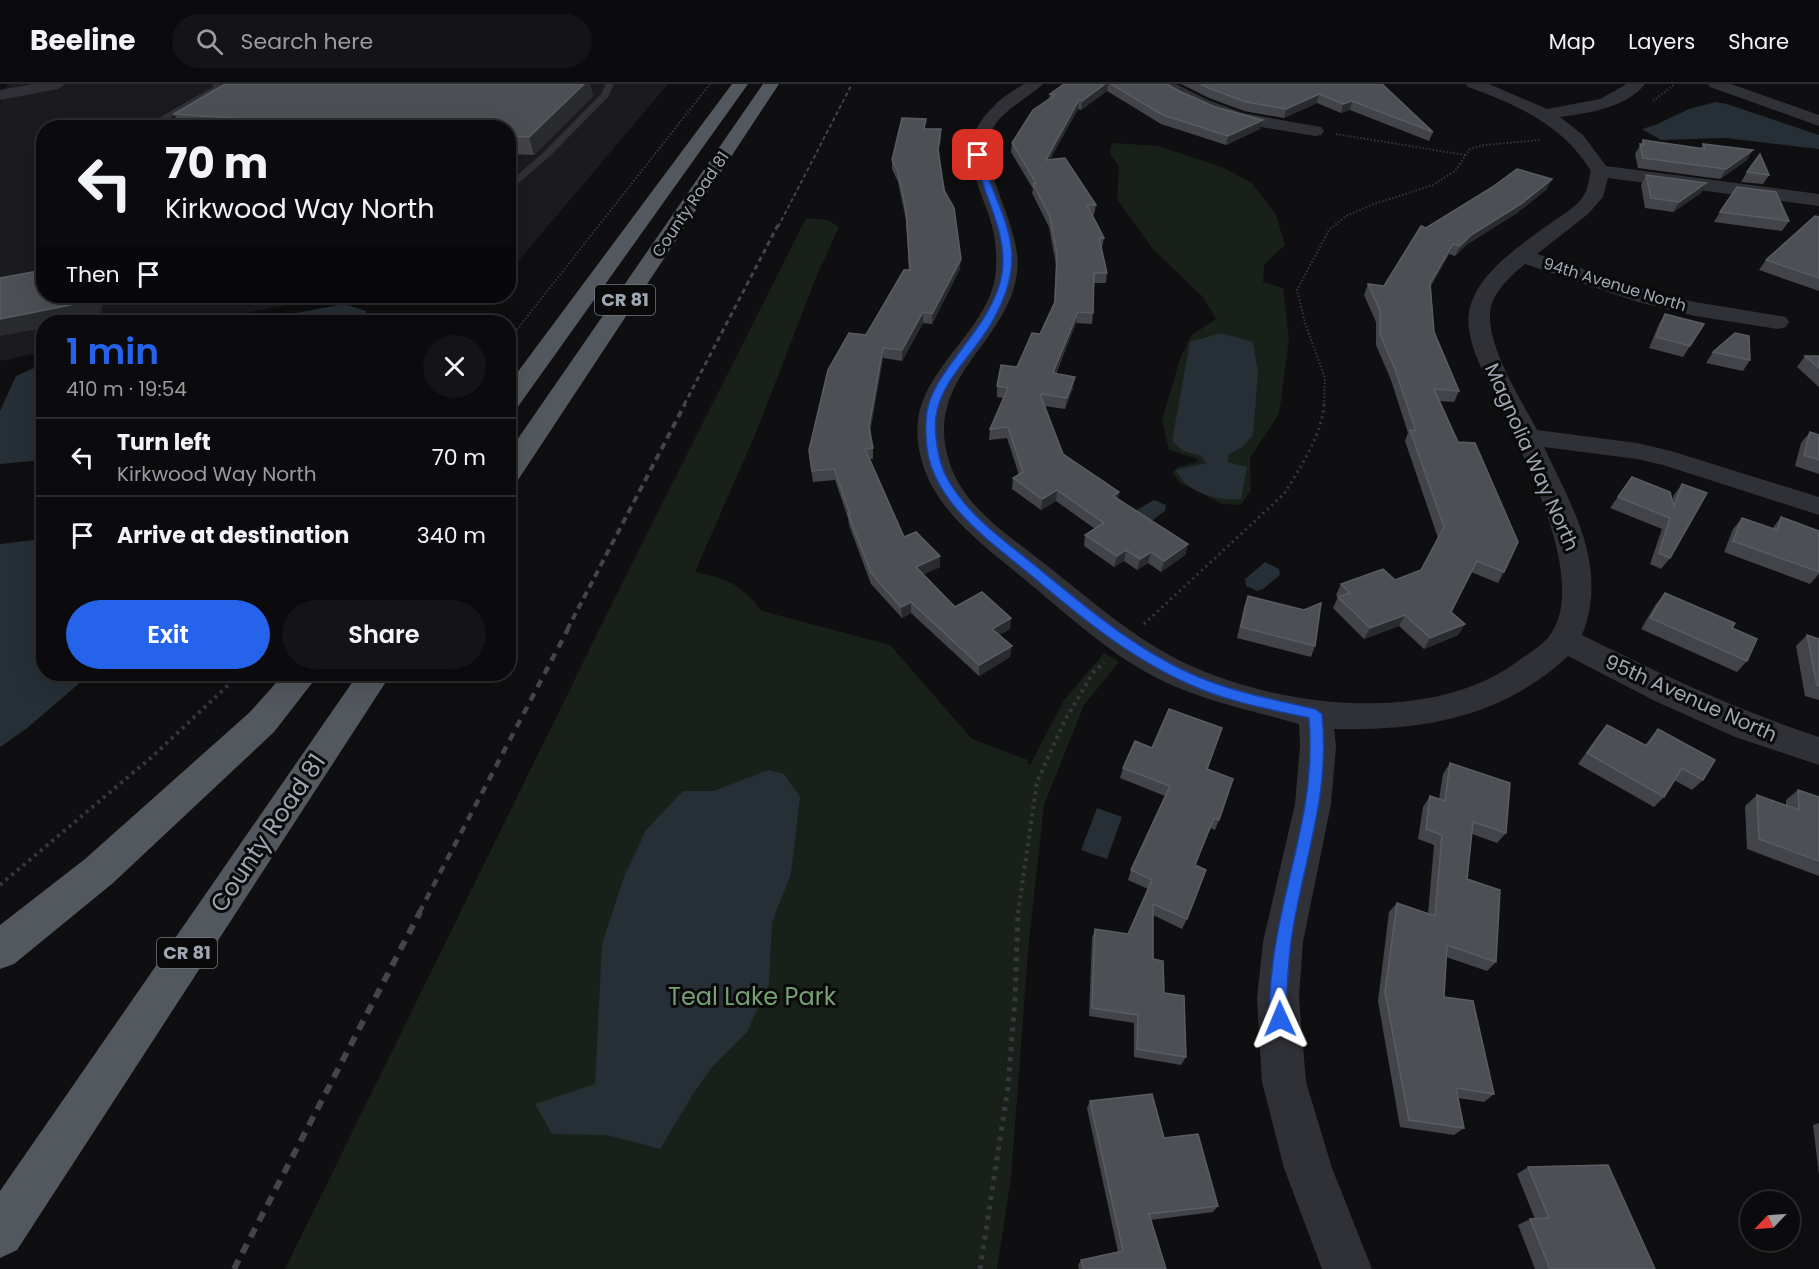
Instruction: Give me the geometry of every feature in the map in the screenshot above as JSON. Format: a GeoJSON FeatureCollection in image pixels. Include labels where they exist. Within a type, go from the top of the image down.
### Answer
{"type":"FeatureCollection","features":[{"type":"Feature","properties":{"kind":"highway","name":"County Road 81"},"geometry":{"type":"LineString","coordinates":[[516,392],[740,84]]}},
{"type":"Feature","properties":{"kind":"highway","name":"County Road 81"},"geometry":{"type":"LineString","coordinates":[[516,462],[771,84]]}},
{"type":"Feature","properties":{"kind":"highway"},"geometry":{"type":"LineString","coordinates":[[0,950],[99,871],[262,722],[297,681]]}},
{"type":"Feature","properties":{"kind":"highway","name":"County Road 81"},"geometry":{"type":"LineString","coordinates":[[0,1233],[370,681]]}},
{"type":"Feature","properties":{"kind":"street"},"geometry":{"type":"LineString","coordinates":[[0,95],[58,84]]}},
{"type":"Feature","properties":{"kind":"street","name":"Magnolia Way North"},"geometry":{"type":"LineString","coordinates":[[1035,84],[1007,101],[991,117],[981,135],[978,155],[982,177],[1000,220],[1007,246],[1006,274],[996,304],[979,336],[952,370],[936,396],[931,418],[932,448],[941,477],[961,506],[991,537],[1088,615],[1134,648],[1163,666],[1198,683],[1242,697],[1315,714],[1391,716],[1422,712],[1479,698],[1504,689],[1522,678],[1564,640],[1578,602],[1579,566],[1567,528],[1528,437],[1484,347],[1478,323],[1481,301],[1491,284],[1581,210],[1593,197],[1600,171]]}},
{"type":"Feature","properties":{"kind":"street"},"geometry":{"type":"LineString","coordinates":[[1164,84],[1219,112],[1251,121],[1316,130]]}},
{"type":"Feature","properties":{"kind":"street"},"geometry":{"type":"LineString","coordinates":[[1474,84],[1543,127],[1579,139],[1591,153],[1600,171],[1819,200]]}},
{"type":"Feature","properties":{"kind":"street"},"geometry":{"type":"LineString","coordinates":[[1543,127],[1628,92],[1637,84]]}},
{"type":"Feature","properties":{"kind":"street"},"geometry":{"type":"LineString","coordinates":[[1716,84],[1819,121]]}},
{"type":"Feature","properties":{"kind":"street","name":"94th Avenue North"},"geometry":{"type":"LineString","coordinates":[[1523,256],[1646,297],[1695,309],[1778,321]]}},
{"type":"Feature","properties":{"kind":"street"},"geometry":{"type":"LineString","coordinates":[[1528,437],[1637,451],[1671,459],[1819,506]]}},
{"type":"Feature","properties":{"kind":"street","name":"95th Avenue North"},"geometry":{"type":"LineString","coordinates":[[1564,640],[1667,692],[1747,728],[1819,751]]}},
{"type":"Feature","properties":{"kind":"street"},"geometry":{"type":"LineString","coordinates":[[1315,714],[1318,746],[1313,804],[1283,942],[1279,1009],[1284,1082],[1308,1168],[1347,1269]]}},
{"type":"Feature","properties":{"kind":"lane"},"geometry":{"type":"LineString","coordinates":[[159,120],[217,88],[217,84]]}},
{"type":"Feature","properties":{"kind":"lane"},"geometry":{"type":"LineString","coordinates":[[516,182],[605,95],[610,84]]}},
{"type":"Feature","properties":{"kind":"path"},"geometry":{"type":"LineString","coordinates":[[516,331],[710,84]]}},
{"type":"Feature","properties":{"kind":"path"},"geometry":{"type":"LineString","coordinates":[[1136,632],[1284,494],[1300,468],[1323,416],[1325,378],[1305,323],[1297,290],[1331,227],[1350,213],[1406,195],[1446,177],[1464,161],[1470,149],[1543,127]]}},
{"type":"Feature","properties":{"kind":"path"},"geometry":{"type":"LineString","coordinates":[[1316,130],[1466,155]]}},
{"type":"Feature","properties":{"kind":"path"},"geometry":{"type":"LineString","coordinates":[[980,1269],[1008,1087],[1015,999],[1016,925],[1025,851],[1037,782],[1065,720],[1094,673],[1110,657]]}},
{"type":"Feature","properties":{"kind":"path"},"geometry":{"type":"LineString","coordinates":[[0,885],[118,789],[176,737],[233,681]]}},
{"type":"Feature","properties":{"kind":"shaded area"},"geometry":{"type":"Polygon","coordinates":[[[7,84],[668,84],[516,264],[516,120],[36,120],[36,303],[299,303],[234,315],[36,315],[36,353],[0,361],[0,105],[7,84]]]}},
{"type":"Feature","properties":{"kind":"shaded area"},"geometry":{"type":"Polygon","coordinates":[[[1716,102],[1819,135],[1819,149],[1725,138],[1661,140],[1642,129],[1689,109],[1716,102]]]}},
{"type":"Feature","properties":{"kind":"shaded area"},"geometry":{"type":"Polygon","coordinates":[[[344,304],[366,311],[367,315],[286,315],[344,304]]]}},
{"type":"Feature","properties":{"kind":"shaded area"},"geometry":{"type":"Polygon","coordinates":[[[1221,333],[1253,342],[1258,372],[1253,435],[1242,447],[1228,455],[1228,462],[1247,467],[1241,499],[1233,500],[1204,494],[1180,478],[1176,470],[1207,463],[1201,456],[1183,451],[1172,441],[1190,342],[1221,333]]]}},
{"type":"Feature","properties":{"kind":"shaded area"},"geometry":{"type":"Polygon","coordinates":[[[36,367],[36,461],[0,464],[0,411],[16,376],[36,367]]]}},
{"type":"Feature","properties":{"kind":"shaded area"},"geometry":{"type":"Polygon","coordinates":[[[1154,500],[1166,505],[1165,511],[1150,522],[1136,513],[1137,510],[1154,500]]]}},
{"type":"Feature","properties":{"kind":"shaded area"},"geometry":{"type":"Polygon","coordinates":[[[36,540],[36,681],[82,681],[26,729],[0,747],[0,544],[36,540]]]}},
{"type":"Feature","properties":{"kind":"shaded area"},"geometry":{"type":"Polygon","coordinates":[[[1265,562],[1279,569],[1280,575],[1257,591],[1246,586],[1245,579],[1265,562]]]}},
{"type":"Feature","properties":{"kind":"shaded area"},"geometry":{"type":"Polygon","coordinates":[[[768,770],[784,774],[800,797],[791,874],[772,922],[769,984],[747,1032],[713,1066],[660,1149],[607,1135],[552,1134],[535,1104],[595,1084],[602,944],[624,877],[646,830],[683,791],[714,791],[768,770]]]}},
{"type":"Feature","properties":{"kind":"shaded area"},"geometry":{"type":"Polygon","coordinates":[[[1097,808],[1122,817],[1107,859],[1081,850],[1097,808]]]}},
{"type":"Feature","properties":{"kind":"green space"},"geometry":{"type":"Polygon","coordinates":[[[1112,143],[1158,146],[1222,167],[1252,183],[1276,215],[1285,245],[1264,265],[1263,282],[1283,288],[1289,339],[1279,414],[1250,458],[1251,490],[1241,505],[1222,504],[1179,482],[1172,472],[1178,467],[1197,462],[1197,459],[1169,450],[1162,420],[1181,356],[1192,335],[1216,319],[1203,297],[1153,249],[1117,199],[1119,166],[1110,154],[1112,143]]]}},
{"type":"Feature","properties":{"kind":"green space","name":"Teal Lake Park"},"geometry":{"type":"Polygon","coordinates":[[[806,218],[828,220],[839,227],[817,275],[757,430],[695,572],[717,577],[733,584],[762,611],[890,645],[972,739],[1028,760],[1027,763],[1030,765],[1064,700],[1104,653],[1119,662],[1084,705],[1044,805],[1029,940],[1011,1178],[997,1269],[285,1269],[607,614],[806,218]]]}},
{"type":"Feature","properties":{"kind":"building"},"geometry":{"type":"Polygon","coordinates":[[[225,84],[584,84],[529,137],[516,136],[516,120],[262,120],[174,114],[225,84]]]}},
{"type":"Feature","properties":{"kind":"building"},"geometry":{"type":"Polygon","coordinates":[[[1064,84],[1105,84],[1082,101],[1079,100],[1046,160],[1065,158],[1096,205],[1087,205],[1104,238],[1099,238],[1107,273],[1094,273],[1093,313],[1078,312],[1053,373],[1075,377],[1067,398],[1040,394],[1063,454],[1119,492],[1113,496],[1188,544],[1164,561],[1151,552],[1140,559],[1126,550],[1117,556],[1085,535],[1104,523],[1057,490],[1042,499],[1013,478],[1023,472],[1008,427],[990,429],[1008,388],[997,386],[1001,365],[1017,367],[1032,333],[1040,334],[1055,302],[1057,254],[1050,217],[1033,184],[1036,183],[1012,143],[1033,110],[1055,95],[1050,94],[1064,84]]]}},
{"type":"Feature","properties":{"kind":"building"},"geometry":{"type":"Polygon","coordinates":[[[1111,84],[1167,84],[1215,107],[1263,120],[1228,136],[1163,115],[1111,84]]]}},
{"type":"Feature","properties":{"kind":"building"},"geometry":{"type":"Polygon","coordinates":[[[1200,84],[1382,84],[1433,132],[1352,101],[1343,104],[1319,94],[1286,109],[1246,102],[1200,84]]]}},
{"type":"Feature","properties":{"kind":"building"},"geometry":{"type":"Polygon","coordinates":[[[902,118],[926,119],[924,129],[941,129],[938,149],[944,190],[954,208],[961,259],[932,314],[923,312],[902,350],[883,348],[869,427],[873,448],[865,449],[904,537],[916,532],[940,556],[916,567],[955,607],[982,592],[1011,618],[992,629],[1012,646],[979,665],[911,602],[901,607],[871,573],[848,514],[850,514],[834,469],[812,471],[809,450],[828,370],[849,333],[866,335],[904,270],[910,270],[906,210],[898,172],[892,160],[902,118]]]}},
{"type":"Feature","properties":{"kind":"building"},"geometry":{"type":"Polygon","coordinates":[[[1643,140],[1705,149],[1703,144],[1753,150],[1726,169],[1643,158],[1640,144],[1644,145],[1643,140]]]}},
{"type":"Feature","properties":{"kind":"building"},"geometry":{"type":"Polygon","coordinates":[[[1760,154],[1769,175],[1747,172],[1760,154]]]}},
{"type":"Feature","properties":{"kind":"building"},"geometry":{"type":"Polygon","coordinates":[[[1517,169],[1552,179],[1521,204],[1471,235],[1460,246],[1453,244],[1430,284],[1434,332],[1459,391],[1434,389],[1458,442],[1475,443],[1518,542],[1504,572],[1477,561],[1451,612],[1465,624],[1430,638],[1405,615],[1370,628],[1338,597],[1350,593],[1341,584],[1383,569],[1395,580],[1421,570],[1444,527],[1410,430],[1416,431],[1395,369],[1380,334],[1380,311],[1368,284],[1384,286],[1421,226],[1426,228],[1517,169]]]}},
{"type":"Feature","properties":{"kind":"building"},"geometry":{"type":"Polygon","coordinates":[[[1646,175],[1706,183],[1679,202],[1651,198],[1646,175]]]}},
{"type":"Feature","properties":{"kind":"building"},"geometry":{"type":"Polygon","coordinates":[[[1737,187],[1776,192],[1789,221],[1720,212],[1737,187]]]}},
{"type":"Feature","properties":{"kind":"building"},"geometry":{"type":"Polygon","coordinates":[[[1815,216],[1819,217],[1819,278],[1766,260],[1815,216]]]}},
{"type":"Feature","properties":{"kind":"building"},"geometry":{"type":"Polygon","coordinates":[[[36,271],[36,303],[80,303],[0,319],[0,278],[36,271]]]}},
{"type":"Feature","properties":{"kind":"building"},"geometry":{"type":"Polygon","coordinates":[[[1665,314],[1704,324],[1690,346],[1656,337],[1665,314]]]}},
{"type":"Feature","properties":{"kind":"building"},"geometry":{"type":"Polygon","coordinates":[[[1735,333],[1749,336],[1750,360],[1713,352],[1735,333]]]}},
{"type":"Feature","properties":{"kind":"building"},"geometry":{"type":"Polygon","coordinates":[[[1805,356],[1819,356],[1819,368],[1805,356]]]}},
{"type":"Feature","properties":{"kind":"building"},"geometry":{"type":"Polygon","coordinates":[[[1810,432],[1819,435],[1819,460],[1804,455],[1810,432]]]}},
{"type":"Feature","properties":{"kind":"building"},"geometry":{"type":"Polygon","coordinates":[[[1632,477],[1670,492],[1674,507],[1682,484],[1707,493],[1670,558],[1659,553],[1670,518],[1618,497],[1632,477]]]}},
{"type":"Feature","properties":{"kind":"building"},"geometry":{"type":"Polygon","coordinates":[[[1781,517],[1819,531],[1819,572],[1733,541],[1742,518],[1777,530],[1781,517]]]}},
{"type":"Feature","properties":{"kind":"building"},"geometry":{"type":"Polygon","coordinates":[[[1665,593],[1735,623],[1732,628],[1757,639],[1747,661],[1650,618],[1665,593]]]}},
{"type":"Feature","properties":{"kind":"building"},"geometry":{"type":"Polygon","coordinates":[[[1248,596],[1304,610],[1321,603],[1315,646],[1241,627],[1248,596]]]}},
{"type":"Feature","properties":{"kind":"building"},"geometry":{"type":"Polygon","coordinates":[[[1807,635],[1819,639],[1819,686],[1817,685],[1807,635]]]}},
{"type":"Feature","properties":{"kind":"building"},"geometry":{"type":"Polygon","coordinates":[[[1169,709],[1222,728],[1207,769],[1233,779],[1219,820],[1214,818],[1195,865],[1206,870],[1187,919],[1153,904],[1153,959],[1163,961],[1164,993],[1184,996],[1186,1057],[1137,1049],[1138,1015],[1092,1008],[1095,929],[1128,934],[1152,880],[1131,870],[1170,786],[1123,768],[1135,741],[1152,748],[1169,709]]]}},
{"type":"Feature","properties":{"kind":"building"},"geometry":{"type":"Polygon","coordinates":[[[1607,725],[1647,746],[1658,729],[1715,760],[1703,780],[1682,768],[1664,797],[1587,753],[1607,725]]]}},
{"type":"Feature","properties":{"kind":"building"},"geometry":{"type":"Polygon","coordinates":[[[1450,763],[1510,783],[1506,833],[1473,822],[1467,879],[1500,890],[1496,962],[1447,945],[1444,997],[1473,1001],[1494,1094],[1456,1088],[1464,1128],[1409,1120],[1385,992],[1397,903],[1435,916],[1442,835],[1426,829],[1430,796],[1445,801],[1450,763]]]}},
{"type":"Feature","properties":{"kind":"building"},"geometry":{"type":"Polygon","coordinates":[[[1798,790],[1819,797],[1819,861],[1759,839],[1757,795],[1799,810],[1798,790]]]}},
{"type":"Feature","properties":{"kind":"building"},"geometry":{"type":"Polygon","coordinates":[[[1152,1094],[1164,1138],[1198,1134],[1218,1206],[1149,1214],[1166,1269],[1084,1269],[1081,1260],[1123,1251],[1090,1101],[1152,1094]]]}},
{"type":"Feature","properties":{"kind":"building"},"geometry":{"type":"Polygon","coordinates":[[[1608,1165],[1655,1269],[1550,1269],[1530,1219],[1549,1218],[1528,1167],[1608,1165]]]}},
{"type":"Feature","properties":{"kind":"railway"},"geometry":{"type":"LineString","coordinates":[[778,227],[852,84]]}},
{"type":"Feature","properties":{"kind":"railway"},"geometry":{"type":"LineString","coordinates":[[684,405],[778,225]]}},
{"type":"Feature","properties":{"kind":"railway"},"geometry":{"type":"LineString","coordinates":[[567,630],[685,404]]}},
{"type":"Feature","properties":{"kind":"railway"},"geometry":{"type":"LineString","coordinates":[[419,913],[568,629]]}},
{"type":"Feature","properties":{"kind":"railway"},"geometry":{"type":"LineString","coordinates":[[234,1269],[420,912]]}},
{"type":"Feature","properties":{"kind":"route"},"geometry":{"type":"LineString","coordinates":[[978,155],[982,177],[1000,220],[1007,246],[1006,274],[996,304],[979,336],[952,370],[936,396],[931,418],[932,448],[941,477],[961,506],[991,537],[1125,642],[1163,666],[1198,683],[1242,697],[1315,714],[1318,746],[1313,804],[1283,942],[1278,998],[1280,1019]]}}]}
